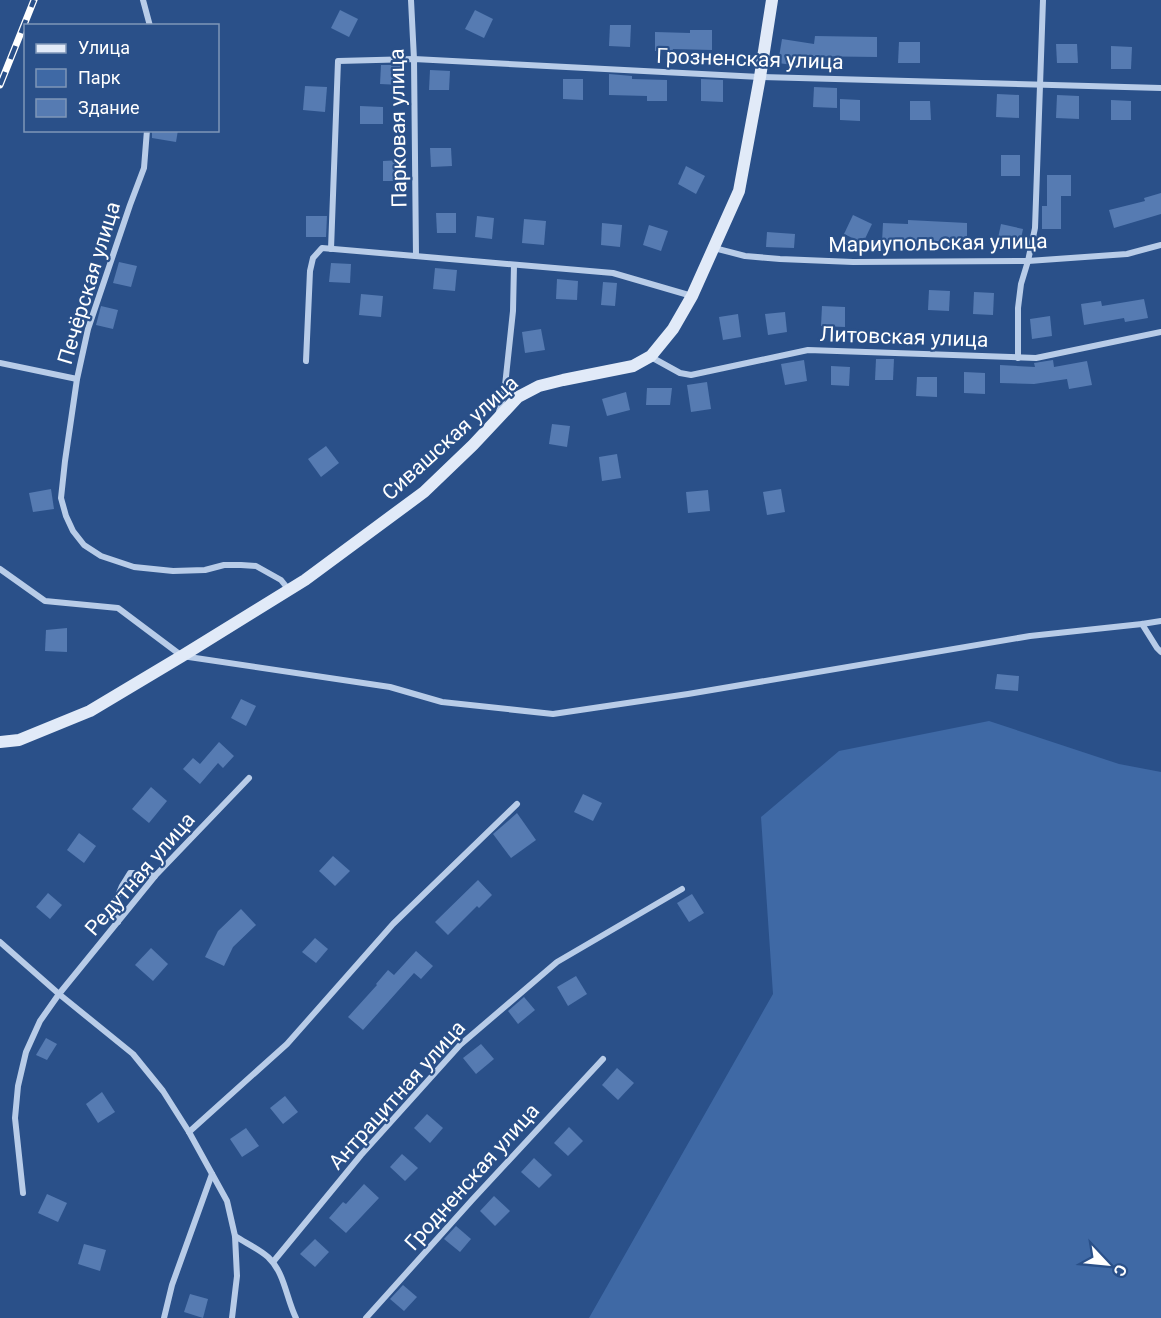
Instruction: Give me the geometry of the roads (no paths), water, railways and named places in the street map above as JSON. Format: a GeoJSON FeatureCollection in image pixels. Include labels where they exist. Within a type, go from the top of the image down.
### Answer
{"type":"FeatureCollection","features":[{"type":"Feature","properties":{"kind":"street"},"geometry":{"type":"LineString","coordinates":[[143,0],[149,24]]}},
{"type":"Feature","properties":{"kind":"street","name":"Парковая улица"},"geometry":{"type":"LineString","coordinates":[[411,0],[414,59],[416,256]]}},
{"type":"Feature","properties":{"kind":"street","name":"Сивашская улица"},"geometry":{"type":"LineString","coordinates":[[0,742],[20,740],[90,711],[305,580],[424,492],[518,397],[539,386],[633,366],[651,356],[673,329],[692,296],[739,191],[772,0]]}},
{"type":"Feature","properties":{"kind":"street"},"geometry":{"type":"LineString","coordinates":[[1018,358],[1018,308],[1021,284],[1035,228],[1043,0]]}},
{"type":"Feature","properties":{"kind":"street","name":"Грозненская улица"},"geometry":{"type":"LineString","coordinates":[[331,249],[338,61],[414,59],[760,77],[1161,88]]}},
{"type":"Feature","properties":{"kind":"street","name":"Печёрская улица"},"geometry":{"type":"LineString","coordinates":[[147,132],[144,168],[88,329],[77,379],[62,498],[66,516],[73,531],[84,545],[101,556],[134,567],[173,571],[205,570],[224,566],[256,566],[281,579],[289,590]]}},
{"type":"Feature","properties":{"kind":"street","name":"Мариупольская улица"},"geometry":{"type":"LineString","coordinates":[[714,248],[745,255],[780,259],[853,262],[1028,261],[1127,254],[1161,245]]}},
{"type":"Feature","properties":{"kind":"street"},"geometry":{"type":"LineString","coordinates":[[306,361],[310,271],[313,258],[322,248],[613,273],[692,296]]}},
{"type":"Feature","properties":{"kind":"street"},"geometry":{"type":"LineString","coordinates":[[497,418],[504,395],[513,311],[514,265]]}},
{"type":"Feature","properties":{"kind":"street","name":"Литовская улица"},"geometry":{"type":"LineString","coordinates":[[651,356],[680,373],[691,375],[808,350],[1036,358],[1161,332]]}},
{"type":"Feature","properties":{"kind":"street"},"geometry":{"type":"LineString","coordinates":[[0,363],[77,379]]}},
{"type":"Feature","properties":{"kind":"street"},"geometry":{"type":"LineString","coordinates":[[0,569],[45,601],[118,608],[182,656],[390,687],[442,702],[553,714],[688,694],[1030,636],[1161,621]]}},
{"type":"Feature","properties":{"kind":"street"},"geometry":{"type":"LineString","coordinates":[[1142,624],[1161,652]]}},
{"type":"Feature","properties":{"kind":"street","name":"Редутная улица"},"geometry":{"type":"LineString","coordinates":[[23,1193],[15,1119],[18,1086],[26,1052],[40,1021],[59,994],[155,876],[249,778]]}},
{"type":"Feature","properties":{"kind":"street"},"geometry":{"type":"LineString","coordinates":[[189,1132],[287,1044],[393,924],[517,804]]}},
{"type":"Feature","properties":{"kind":"street"},"geometry":{"type":"LineString","coordinates":[[118,922],[115,903],[130,873],[155,876]]}},
{"type":"Feature","properties":{"kind":"street","name":"Антрацитная улица"},"geometry":{"type":"LineString","coordinates":[[273,1262],[361,1155],[460,1045],[557,962],[682,889]]}},
{"type":"Feature","properties":{"kind":"street"},"geometry":{"type":"LineString","coordinates":[[0,942],[132,1054],[163,1091],[189,1132],[227,1201],[235,1236],[237,1276],[232,1318]]}},
{"type":"Feature","properties":{"kind":"street","name":"Гродненская улица"},"geometry":{"type":"LineString","coordinates":[[366,1318],[603,1059]]}},
{"type":"Feature","properties":{"kind":"street"},"geometry":{"type":"LineString","coordinates":[[164,1318],[172,1285],[212,1174]]}},
{"type":"Feature","properties":{"kind":"street"},"geometry":{"type":"LineString","coordinates":[[235,1236],[266,1255],[273,1262],[280,1274],[296,1318]]}},
{"type":"Feature","properties":{"kind":"railway"},"geometry":{"type":"LineString","coordinates":[[24,24],[34,0]]}},
{"type":"Feature","properties":{"kind":"railway"},"geometry":{"type":"LineString","coordinates":[[0,85],[24,25]]}}]}
